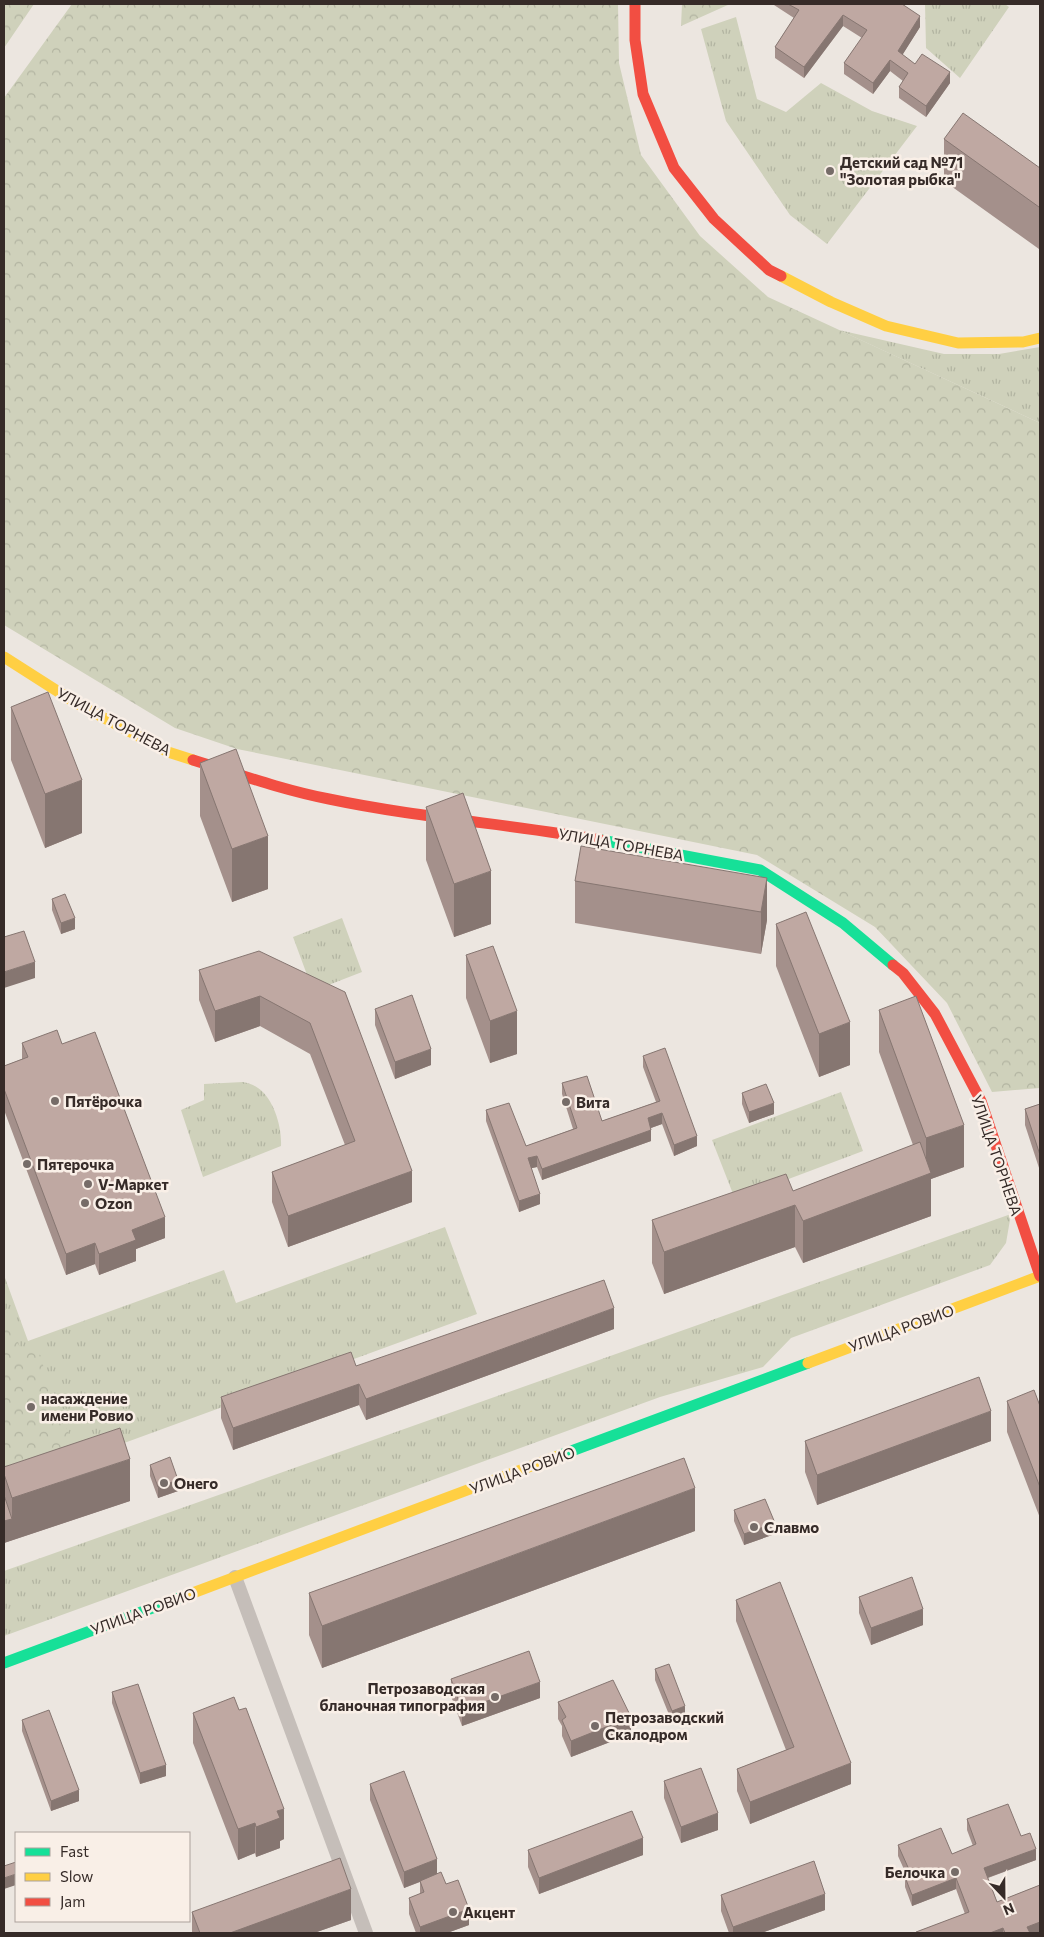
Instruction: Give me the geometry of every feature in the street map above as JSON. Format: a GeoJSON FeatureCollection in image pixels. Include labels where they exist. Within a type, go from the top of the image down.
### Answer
{"type":"FeatureCollection","features":[{"type":"Feature","properties":{"kind":"street"},"geometry":{"type":"LineString","coordinates":[[635,4],[636,40],[643,94],[674,168],[714,218],[769,270],[831,302],[886,326],[958,343],[1023,342],[1040,338]]}},
{"type":"Feature","properties":{"kind":"street","name":"УЛИЦА ТОРНЕВА"},"geometry":{"type":"LineString","coordinates":[[4,657],[76,703],[168,752],[255,779],[328,799],[438,818],[561,833],[760,870],[844,923],[903,973],[934,1014],[981,1101],[1040,1276]]}},
{"type":"Feature","properties":{"kind":"street","name":"УЛИЦА РОВИО"},"geometry":{"type":"LineString","coordinates":[[4,1663],[1040,1276]]}},
{"type":"Feature","properties":{"kind":"street"},"geometry":{"type":"LineString","coordinates":[[235,1577],[366,1933]]}},
{"type":"Feature","properties":{"kind":"green space"},"geometry":{"type":"Polygon","coordinates":[[[4,4],[34,4],[4,48],[4,4]]]}},
{"type":"Feature","properties":{"kind":"green space"},"geometry":{"type":"Polygon","coordinates":[[[72,4],[618,4],[619,63],[641,155],[700,236],[768,297],[1040,423],[1040,1088],[992,1092],[947,1003],[875,927],[757,855],[237,749],[175,728],[4,625],[4,98],[72,4]]]}},
{"type":"Feature","properties":{"kind":"green space"},"geometry":{"type":"Polygon","coordinates":[[[682,4],[730,4],[681,26],[682,4]]]}},
{"type":"Feature","properties":{"kind":"green space"},"geometry":{"type":"Polygon","coordinates":[[[925,4],[1005,4],[1009,7],[960,78],[926,48],[925,4]]]}},
{"type":"Feature","properties":{"kind":"green space"},"geometry":{"type":"Polygon","coordinates":[[[736,17],[757,99],[786,112],[821,83],[872,111],[917,126],[827,244],[790,215],[726,121],[701,29],[736,17]]]}},
{"type":"Feature","properties":{"kind":"green space"},"geometry":{"type":"Polygon","coordinates":[[[839,330],[944,354],[999,354],[1040,347],[1040,423],[839,330]]]}},
{"type":"Feature","properties":{"kind":"green space"},"geometry":{"type":"Polygon","coordinates":[[[342,918],[362,972],[313,991],[293,937],[342,918]]]}},
{"type":"Feature","properties":{"kind":"green space"},"geometry":{"type":"Polygon","coordinates":[[[243,1082],[251,1084],[264,1093],[273,1106],[280,1130],[281,1146],[203,1177],[181,1110],[204,1100],[204,1084],[243,1082]]]}},
{"type":"Feature","properties":{"kind":"green space"},"geometry":{"type":"Polygon","coordinates":[[[841,1092],[863,1151],[735,1199],[712,1140],[841,1092]]]}},
{"type":"Feature","properties":{"kind":"green space"},"geometry":{"type":"Polygon","coordinates":[[[1011,1214],[1006,1243],[990,1265],[791,1338],[763,1367],[660,1397],[4,1636],[4,1571],[1011,1214]]]}},
{"type":"Feature","properties":{"kind":"green space"},"geometry":{"type":"Polygon","coordinates":[[[445,1227],[477,1314],[4,1487],[4,1275],[28,1341],[224,1270],[236,1303],[445,1227]]]}},
{"type":"Feature","properties":{"kind":"green space","name":"насаждение имени Ровио"},"geometry":{"type":"Polygon","coordinates":[[[4,1305],[22,1354],[37,1349],[78,1459],[4,1485],[4,1305]]]}},
{"type":"Feature","properties":{"kind":"building"},"geometry":{"type":"Polygon","coordinates":[[[788,4],[902,4],[920,16],[898,51],[915,64],[922,54],[950,72],[926,106],[899,87],[908,73],[890,60],[873,83],[844,63],[867,30],[843,15],[804,67],[775,47],[799,10],[788,4]]]}},
{"type":"Feature","properties":{"kind":"building"},"geometry":{"type":"Polygon","coordinates":[[[963,113],[1040,168],[1039,207],[944,139],[963,113]]]}},
{"type":"Feature","properties":{"kind":"building"},"geometry":{"type":"Polygon","coordinates":[[[48,692],[82,780],[45,794],[11,707],[48,692]]]}},
{"type":"Feature","properties":{"kind":"building"},"geometry":{"type":"Polygon","coordinates":[[[236,749],[268,836],[232,849],[200,763],[236,749]]]}},
{"type":"Feature","properties":{"kind":"building"},"geometry":{"type":"Polygon","coordinates":[[[463,793],[491,871],[454,884],[426,807],[463,793]]]}},
{"type":"Feature","properties":{"kind":"building"},"geometry":{"type":"Polygon","coordinates":[[[581,846],[767,878],[761,912],[575,881],[581,846]]]}},
{"type":"Feature","properties":{"kind":"building"},"geometry":{"type":"Polygon","coordinates":[[[65,894],[75,918],[61,923],[52,899],[65,894]]]}},
{"type":"Feature","properties":{"kind":"building"},"geometry":{"type":"Polygon","coordinates":[[[806,912],[850,1022],[819,1034],[776,924],[806,912]]]}},
{"type":"Feature","properties":{"kind":"building"},"geometry":{"type":"Polygon","coordinates":[[[24,931],[35,962],[4,972],[4,937],[24,931]]]}},
{"type":"Feature","properties":{"kind":"building"},"geometry":{"type":"Polygon","coordinates":[[[493,946],[517,1011],[490,1021],[466,955],[493,946]]]}},
{"type":"Feature","properties":{"kind":"building"},"geometry":{"type":"Polygon","coordinates":[[[259,951],[345,992],[412,1171],[288,1216],[272,1172],[355,1141],[310,1023],[260,996],[215,1011],[199,970],[259,951]]]}},
{"type":"Feature","properties":{"kind":"building"},"geometry":{"type":"Polygon","coordinates":[[[412,995],[431,1049],[395,1062],[375,1009],[412,995]]]}},
{"type":"Feature","properties":{"kind":"building"},"geometry":{"type":"Polygon","coordinates":[[[916,996],[964,1125],[926,1138],[879,1010],[916,996]]]}},
{"type":"Feature","properties":{"kind":"building","name":"V-Маркет"},"geometry":{"type":"Polygon","coordinates":[[[57,1030],[62,1044],[95,1032],[165,1217],[132,1230],[136,1240],[99,1254],[95,1243],[66,1254],[4,1089],[4,1066],[28,1057],[22,1043],[57,1030]]]}},
{"type":"Feature","properties":{"kind":"building"},"geometry":{"type":"Polygon","coordinates":[[[665,1048],[697,1136],[674,1145],[662,1113],[648,1118],[651,1130],[542,1169],[537,1156],[528,1158],[540,1194],[519,1201],[486,1110],[509,1103],[526,1146],[577,1128],[562,1083],[587,1076],[602,1121],[660,1101],[643,1056],[665,1048]]]}},
{"type":"Feature","properties":{"kind":"building"},"geometry":{"type":"Polygon","coordinates":[[[766,1084],[774,1103],[749,1112],[742,1093],[766,1084]]]}},
{"type":"Feature","properties":{"kind":"building"},"geometry":{"type":"Polygon","coordinates":[[[1040,1104],[1040,1155],[1025,1109],[1040,1104]]]}},
{"type":"Feature","properties":{"kind":"building"},"geometry":{"type":"Polygon","coordinates":[[[920,1142],[931,1173],[803,1221],[795,1205],[664,1252],[652,1220],[786,1174],[793,1191],[920,1142]]]}},
{"type":"Feature","properties":{"kind":"building"},"geometry":{"type":"Polygon","coordinates":[[[604,1280],[614,1308],[366,1399],[359,1384],[233,1428],[221,1397],[351,1352],[356,1366],[604,1280]]]}},
{"type":"Feature","properties":{"kind":"building"},"geometry":{"type":"Polygon","coordinates":[[[979,1377],[991,1411],[817,1475],[805,1441],[979,1377]]]}},
{"type":"Feature","properties":{"kind":"building"},"geometry":{"type":"Polygon","coordinates":[[[1034,1390],[1040,1406],[1040,1487],[1007,1401],[1034,1390]]]}},
{"type":"Feature","properties":{"kind":"building"},"geometry":{"type":"Polygon","coordinates":[[[120,1428],[130,1459],[12,1498],[4,1474],[4,1467],[120,1428]]]}},
{"type":"Feature","properties":{"kind":"building"},"geometry":{"type":"Polygon","coordinates":[[[170,1457],[178,1480],[158,1487],[150,1465],[170,1457]]]}},
{"type":"Feature","properties":{"kind":"building"},"geometry":{"type":"Polygon","coordinates":[[[684,1458],[695,1488],[322,1626],[309,1593],[684,1458]]]}},
{"type":"Feature","properties":{"kind":"building"},"geometry":{"type":"Polygon","coordinates":[[[4,1495],[12,1519],[4,1521],[4,1495]]]}},
{"type":"Feature","properties":{"kind":"building"},"geometry":{"type":"Polygon","coordinates":[[[765,1499],[775,1523],[744,1534],[734,1510],[765,1499]]]}},
{"type":"Feature","properties":{"kind":"building"},"geometry":{"type":"Polygon","coordinates":[[[912,1577],[923,1609],[871,1628],[859,1597],[912,1577]]]}},
{"type":"Feature","properties":{"kind":"building"},"geometry":{"type":"Polygon","coordinates":[[[780,1582],[851,1763],[750,1802],[737,1769],[794,1747],[736,1600],[780,1582]]]}},
{"type":"Feature","properties":{"kind":"building"},"geometry":{"type":"Polygon","coordinates":[[[529,1651],[540,1682],[462,1710],[451,1679],[529,1651]]]}},
{"type":"Feature","properties":{"kind":"building"},"geometry":{"type":"Polygon","coordinates":[[[669,1664],[685,1706],[672,1711],[655,1669],[669,1664]]]}},
{"type":"Feature","properties":{"kind":"building"},"geometry":{"type":"Polygon","coordinates":[[[613,1680],[631,1717],[571,1741],[562,1720],[566,1717],[558,1702],[613,1680]]]}},
{"type":"Feature","properties":{"kind":"building"},"geometry":{"type":"Polygon","coordinates":[[[138,1684],[166,1765],[140,1773],[112,1692],[138,1684]]]}},
{"type":"Feature","properties":{"kind":"building"},"geometry":{"type":"Polygon","coordinates":[[[234,1697],[239,1710],[246,1708],[284,1809],[277,1811],[280,1818],[256,1827],[255,1823],[238,1829],[193,1713],[234,1697]]]}},
{"type":"Feature","properties":{"kind":"building"},"geometry":{"type":"Polygon","coordinates":[[[49,1710],[79,1790],[51,1801],[22,1720],[49,1710]]]}},
{"type":"Feature","properties":{"kind":"building"},"geometry":{"type":"Polygon","coordinates":[[[701,1768],[718,1813],[681,1827],[664,1781],[701,1768]]]}},
{"type":"Feature","properties":{"kind":"building"},"geometry":{"type":"Polygon","coordinates":[[[404,1771],[437,1859],[404,1872],[370,1784],[404,1771]]]}},
{"type":"Feature","properties":{"kind":"building","name":"Белочка"},"geometry":{"type":"Polygon","coordinates":[[[1008,1804],[1021,1836],[1030,1833],[1036,1849],[984,1868],[997,1902],[1040,1885],[1040,1922],[1027,1927],[1030,1933],[1005,1933],[1003,1928],[990,1933],[917,1933],[969,1912],[956,1878],[912,1895],[905,1877],[911,1874],[898,1845],[941,1828],[952,1854],[976,1844],[967,1819],[1008,1804]]]}},
{"type":"Feature","properties":{"kind":"building"},"geometry":{"type":"Polygon","coordinates":[[[632,1811],[643,1838],[539,1878],[528,1850],[632,1811]]]}},
{"type":"Feature","properties":{"kind":"building"},"geometry":{"type":"Polygon","coordinates":[[[340,1858],[351,1889],[230,1933],[200,1933],[192,1912],[340,1858]]]}},
{"type":"Feature","properties":{"kind":"building"},"geometry":{"type":"Polygon","coordinates":[[[814,1861],[825,1894],[733,1927],[721,1895],[814,1861]]]}},
{"type":"Feature","properties":{"kind":"building"},"geometry":{"type":"Polygon","coordinates":[[[15,1862],[15,1874],[4,1878],[4,1866],[15,1862]]]}},
{"type":"Feature","properties":{"kind":"building"},"geometry":{"type":"Polygon","coordinates":[[[441,1872],[446,1884],[458,1880],[469,1909],[420,1927],[409,1898],[424,1892],[420,1881],[441,1872]]]}},
{"type":"Feature","properties":{"kind":"traffic: fast"},"geometry":{"type":"LineString","coordinates":[[601,840],[760,870],[843,923],[893,965]]}},
{"type":"Feature","properties":{"kind":"traffic: fast"},"geometry":{"type":"LineString","coordinates":[[558,1456],[808,1363]]}},
{"type":"Feature","properties":{"kind":"traffic: fast"},"geometry":{"type":"LineString","coordinates":[[4,1663],[190,1594]]}},
{"type":"Feature","properties":{"kind":"traffic: slow"},"geometry":{"type":"LineString","coordinates":[[781,276],[831,302],[886,326],[958,343],[1023,342],[1040,338]]}},
{"type":"Feature","properties":{"kind":"traffic: slow"},"geometry":{"type":"LineString","coordinates":[[4,657],[76,703],[168,752],[193,760]]}},
{"type":"Feature","properties":{"kind":"traffic: slow"},"geometry":{"type":"LineString","coordinates":[[808,1363],[1040,1276]]}},
{"type":"Feature","properties":{"kind":"traffic: slow"},"geometry":{"type":"LineString","coordinates":[[190,1594],[558,1456]]}},
{"type":"Feature","properties":{"kind":"traffic: jam"},"geometry":{"type":"LineString","coordinates":[[635,4],[635,40],[643,94],[674,168],[714,219],[769,270],[781,276]]}},
{"type":"Feature","properties":{"kind":"traffic: jam"},"geometry":{"type":"LineString","coordinates":[[193,760],[278,786],[363,806],[601,840]]}},
{"type":"Feature","properties":{"kind":"traffic: jam"},"geometry":{"type":"LineString","coordinates":[[893,965],[903,973],[935,1014],[981,1101],[1040,1276]]}},
{"type":"Feature","properties":{"kind":"place","name":"Детский сад №71 \"Золотая рыбка\""},"geometry":{"type":"Point","coordinates":[830,171]}},
{"type":"Feature","properties":{"kind":"place","name":"Пятёрочка"},"geometry":{"type":"Point","coordinates":[55,1101]}},
{"type":"Feature","properties":{"kind":"place","name":"Вита"},"geometry":{"type":"Point","coordinates":[566,1102]}},
{"type":"Feature","properties":{"kind":"place","name":"Пятерочка"},"geometry":{"type":"Point","coordinates":[27,1164]}},
{"type":"Feature","properties":{"kind":"place","name":"V-Маркет"},"geometry":{"type":"Point","coordinates":[88,1184]}},
{"type":"Feature","properties":{"kind":"place","name":"Ozon"},"geometry":{"type":"Point","coordinates":[85,1203]}},
{"type":"Feature","properties":{"kind":"place","name":"насаждение имени Ровио"},"geometry":{"type":"Point","coordinates":[31,1407]}},
{"type":"Feature","properties":{"kind":"place","name":"Онего"},"geometry":{"type":"Point","coordinates":[164,1483]}},
{"type":"Feature","properties":{"kind":"place","name":"Славмо"},"geometry":{"type":"Point","coordinates":[754,1527]}},
{"type":"Feature","properties":{"kind":"place","name":"Петрозаводская бланочная типография"},"geometry":{"type":"Point","coordinates":[495,1697]}},
{"type":"Feature","properties":{"kind":"place","name":"Петрозаводский Скалодром"},"geometry":{"type":"Point","coordinates":[595,1726]}},
{"type":"Feature","properties":{"kind":"place","name":"Белочка"},"geometry":{"type":"Point","coordinates":[955,1872]}},
{"type":"Feature","properties":{"kind":"place","name":"Акцент"},"geometry":{"type":"Point","coordinates":[453,1912]}}]}
